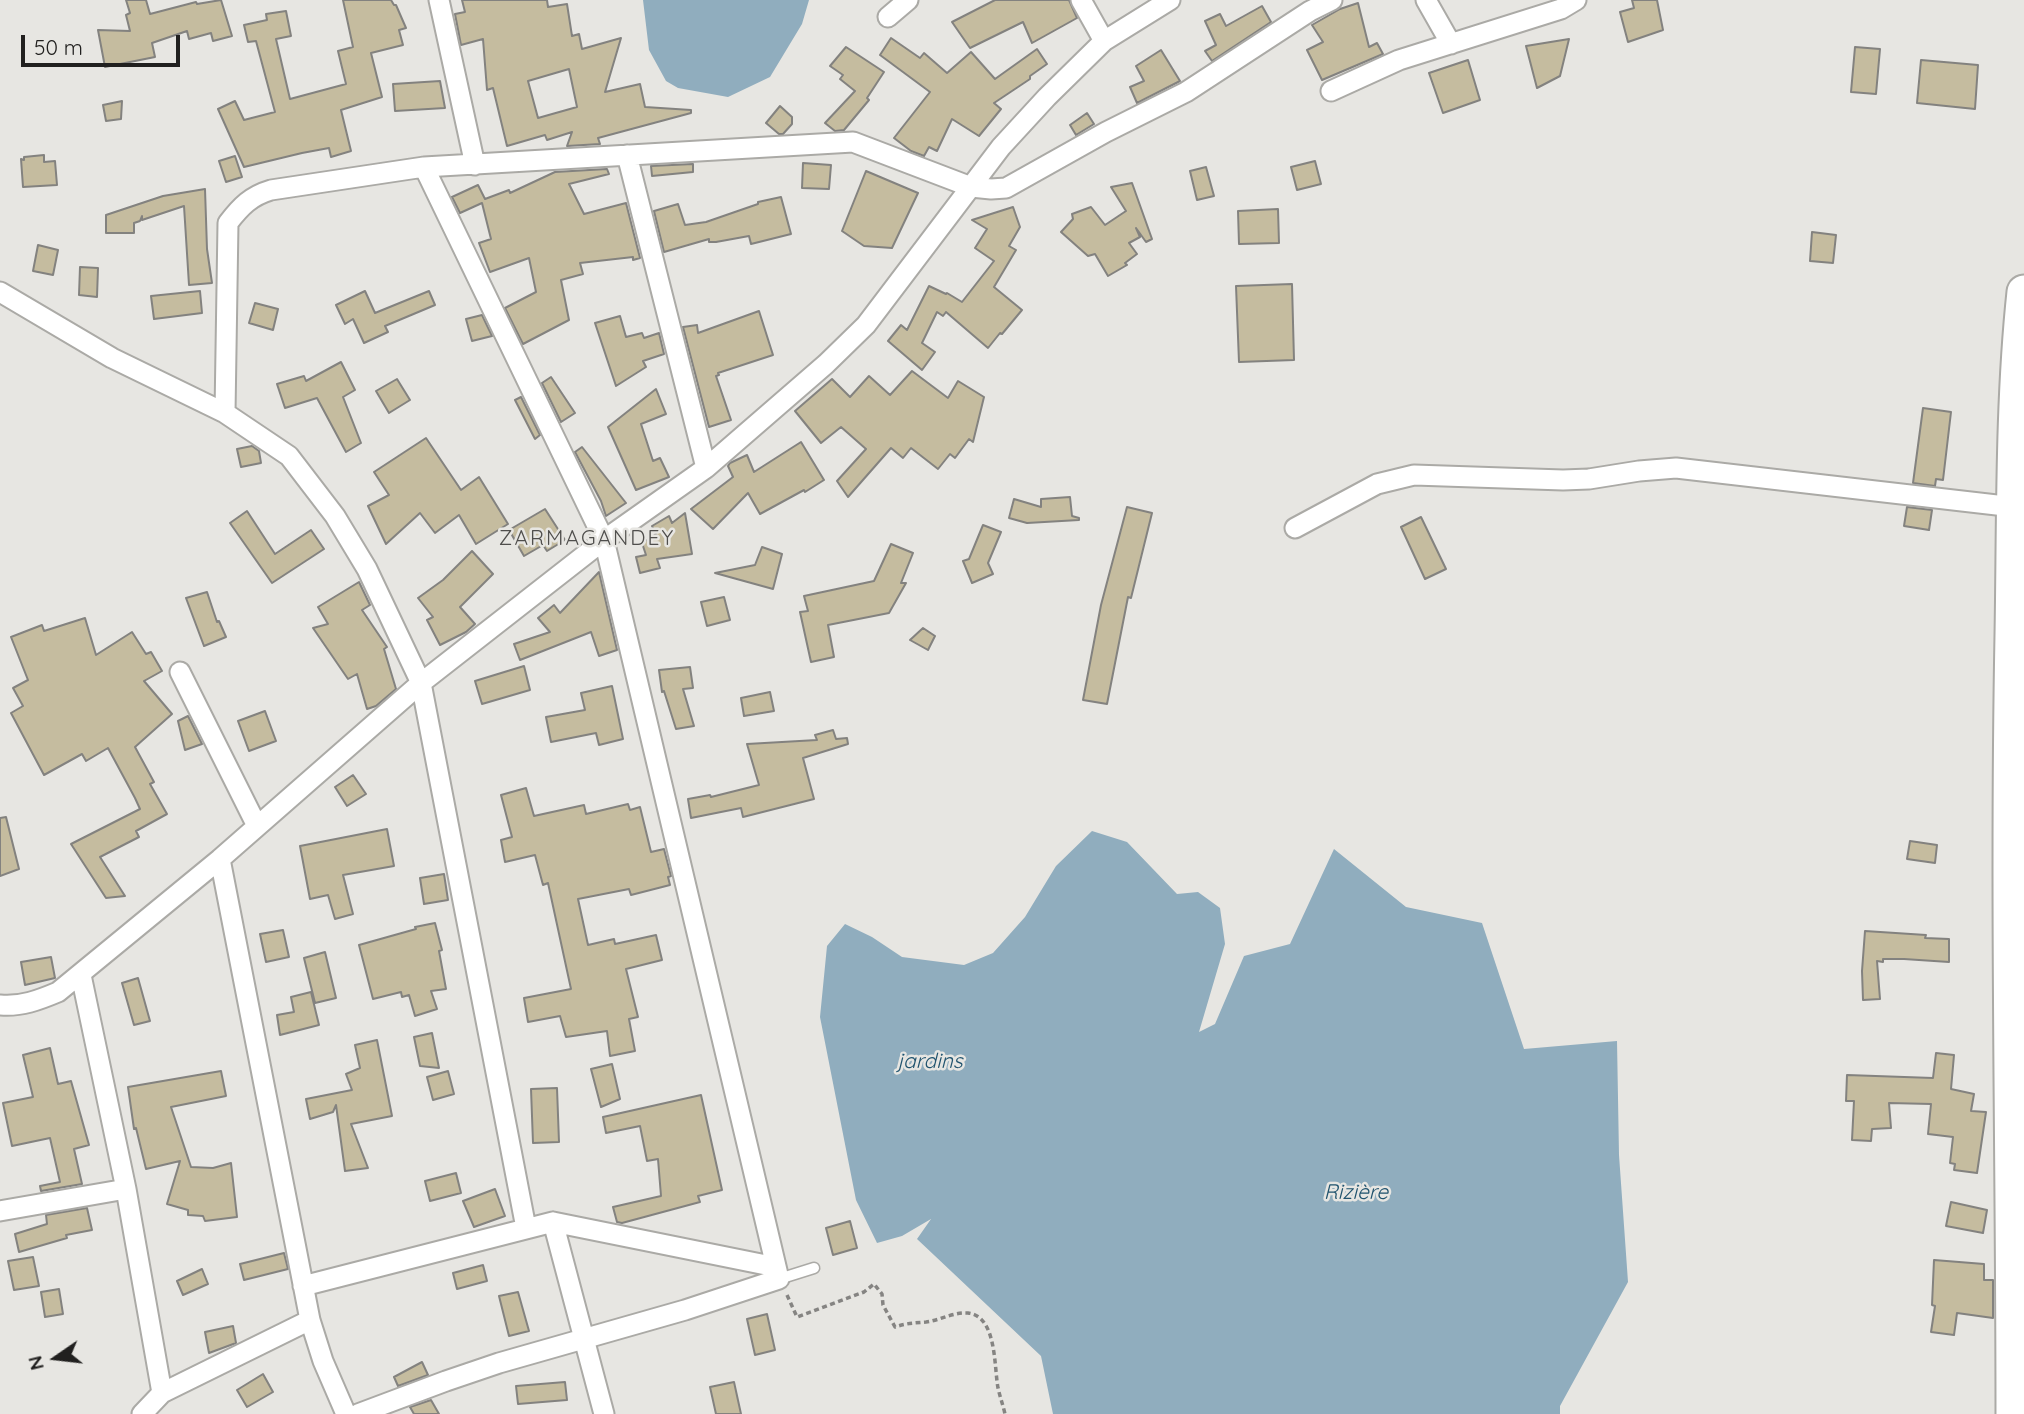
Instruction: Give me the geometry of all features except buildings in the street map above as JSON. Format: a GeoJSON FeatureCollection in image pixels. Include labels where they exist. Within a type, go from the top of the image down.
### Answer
{"type":"FeatureCollection","features":[{"type":"Feature","properties":{"kind":"highway"},"geometry":{"type":"LineString","coordinates":[[2017,1395],[2008,955],[2014,508],[2024,292]]}},
{"type":"Feature","properties":{"kind":"street"},"geometry":{"type":"LineString","coordinates":[[439,0],[475,165]]}},
{"type":"Feature","properties":{"kind":"street"},"geometry":{"type":"LineString","coordinates":[[888,16],[908,0]]}},
{"type":"Feature","properties":{"kind":"street"},"geometry":{"type":"LineString","coordinates":[[1081,0],[1104,41]]}},
{"type":"Feature","properties":{"kind":"street"},"geometry":{"type":"LineString","coordinates":[[0,1005],[13,1006],[34,1002],[58,992],[81,975],[220,859],[421,683],[604,540],[706,468],[826,364],[866,325],[1001,147],[1104,41],[1170,0]]}},
{"type":"Feature","properties":{"kind":"street"},"geometry":{"type":"LineString","coordinates":[[225,413],[228,223],[255,195],[271,190],[424,167],[853,142],[971,187],[1006,188],[1106,132],[1186,92],[1310,11],[1332,0]]}},
{"type":"Feature","properties":{"kind":"street"},"geometry":{"type":"LineString","coordinates":[[1426,0],[1451,44]]}},
{"type":"Feature","properties":{"kind":"street"},"geometry":{"type":"LineString","coordinates":[[1331,91],[1399,60],[1561,9],[1576,0]]}},
{"type":"Feature","properties":{"kind":"street"},"geometry":{"type":"LineString","coordinates":[[627,155],[706,468]]}},
{"type":"Feature","properties":{"kind":"street"},"geometry":{"type":"LineString","coordinates":[[424,167],[604,540],[777,1273]]}},
{"type":"Feature","properties":{"kind":"street"},"geometry":{"type":"LineString","coordinates":[[0,292],[112,358],[225,413],[289,456],[335,516],[367,569],[421,683],[526,1228]]}},
{"type":"Feature","properties":{"kind":"street"},"geometry":{"type":"LineString","coordinates":[[1295,528],[1377,484],[1414,475],[1563,480],[1676,468],[2014,508]]}},
{"type":"Feature","properties":{"kind":"street"},"geometry":{"type":"LineString","coordinates":[[180,672],[257,826]]}},
{"type":"Feature","properties":{"kind":"street"},"geometry":{"type":"LineString","coordinates":[[220,859],[310,1321],[346,1414]]}},
{"type":"Feature","properties":{"kind":"street"},"geometry":{"type":"LineString","coordinates":[[81,975],[126,1189],[162,1392]]}},
{"type":"Feature","properties":{"kind":"street"},"geometry":{"type":"LineString","coordinates":[[0,1211],[126,1189]]}},
{"type":"Feature","properties":{"kind":"street"},"geometry":{"type":"LineString","coordinates":[[303,1286],[552,1222],[777,1273]]}},
{"type":"Feature","properties":{"kind":"street"},"geometry":{"type":"LineString","coordinates":[[552,1222],[604,1414]]}},
{"type":"Feature","properties":{"kind":"street"},"geometry":{"type":"LineString","coordinates":[[358,1414],[459,1376],[585,1340],[777,1273]]}},
{"type":"Feature","properties":{"kind":"street"},"geometry":{"type":"LineString","coordinates":[[142,1414],[162,1392],[310,1321]]}},
{"type":"Feature","properties":{"kind":"lane"},"geometry":{"type":"LineString","coordinates":[[777,1273],[814,1268]]}},
{"type":"Feature","properties":{"kind":"path"},"geometry":{"type":"LineString","coordinates":[[777,1273],[797,1317],[864,1292],[874,1284],[882,1294],[883,1305],[895,1327],[910,1321],[927,1322],[950,1314],[970,1313],[980,1317],[991,1335],[998,1387],[1006,1414]]}},
{"type":"Feature","properties":{"kind":"water"},"geometry":{"type":"Polygon","coordinates":[[[643,0],[809,0],[802,24],[770,77],[728,97],[678,88],[666,81],[649,50],[643,0]]]}},
{"type":"Feature","properties":{"kind":"water","name":"Rizière"},"geometry":{"type":"Polygon","coordinates":[[[1092,831],[1127,842],[1177,894],[1198,892],[1220,908],[1225,944],[1199,1032],[1215,1024],[1244,956],[1290,944],[1334,849],[1406,907],[1482,923],[1524,1049],[1617,1041],[1619,1155],[1628,1282],[1560,1406],[1560,1414],[1053,1414],[1041,1356],[917,1239],[931,1219],[902,1236],[877,1243],[856,1200],[820,1017],[827,946],[845,924],[872,937],[902,957],[964,965],[993,953],[1025,917],[1056,866],[1092,831]]]}},
{"type":"Feature","properties":{"kind":"district","name":"ZARMAGANDEY"},"geometry":{"type":"Point","coordinates":[587,539]}},
{"type":"Feature","properties":{"kind":"water label","name":"jardins"},"geometry":{"type":"Point","coordinates":[930,1062]}}]}
